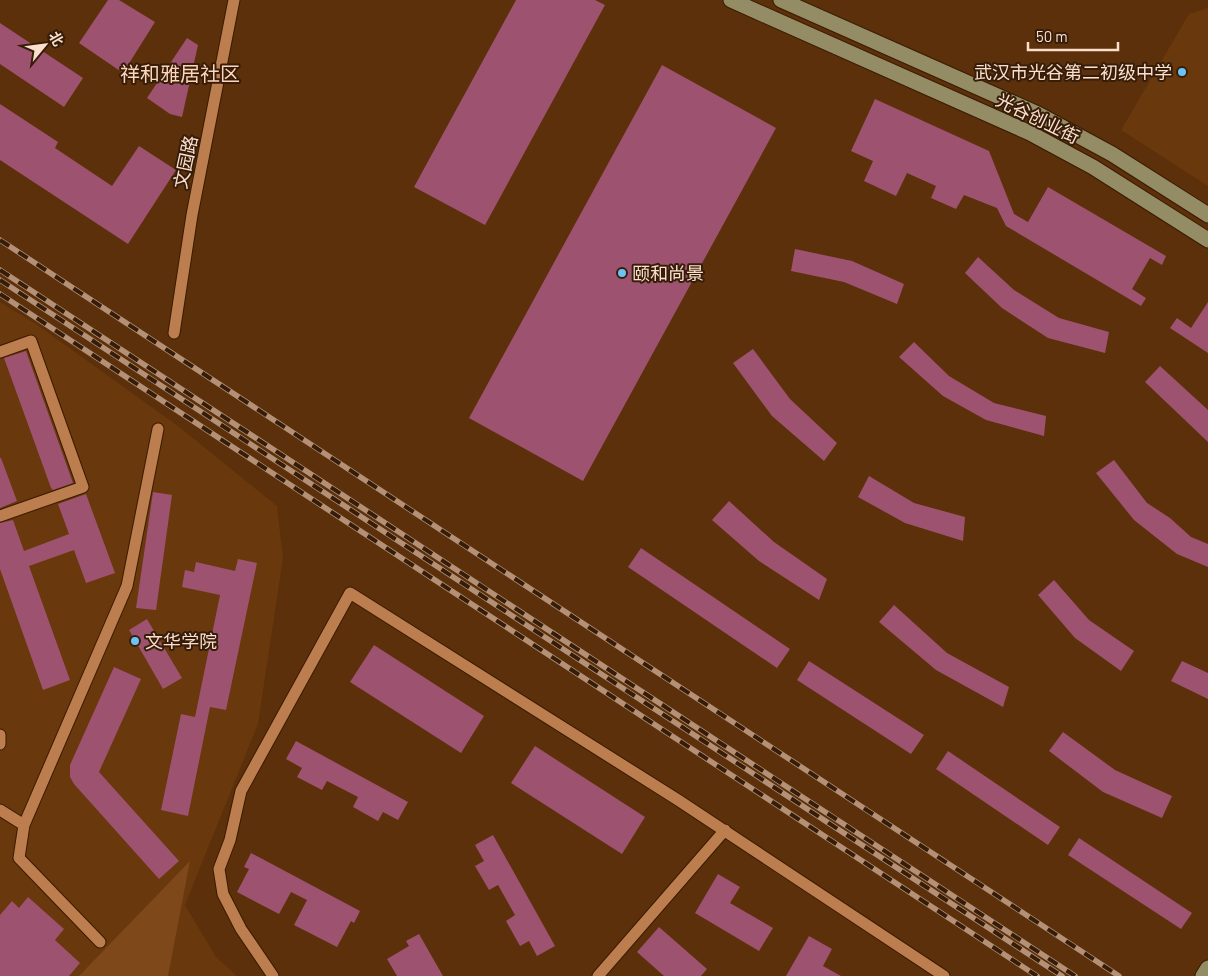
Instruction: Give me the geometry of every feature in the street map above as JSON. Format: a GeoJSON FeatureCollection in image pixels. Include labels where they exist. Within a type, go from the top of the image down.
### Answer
{"type":"FeatureCollection","features":[{"type":"Feature","properties":{"kind":"main road","name":"光谷创业街"},"geometry":{"type":"LineString","coordinates":[[731,0],[1030,133],[1093,166],[1208,240]]}},
{"type":"Feature","properties":{"kind":"main road","name":"光谷创业街"},"geometry":{"type":"LineString","coordinates":[[781,0],[1038,114],[1112,154],[1208,214]]}},
{"type":"Feature","properties":{"kind":"main road"},"geometry":{"type":"LineString","coordinates":[[1202,976],[1208,968]]}},
{"type":"Feature","properties":{"kind":"street","name":"文园路"},"geometry":{"type":"LineString","coordinates":[[174,333],[192,215],[234,0]]}},
{"type":"Feature","properties":{"kind":"street"},"geometry":{"type":"LineString","coordinates":[[0,352],[31,341],[83,487],[0,516]]}},
{"type":"Feature","properties":{"kind":"street"},"geometry":{"type":"LineString","coordinates":[[100,942],[19,858],[24,826],[127,586],[158,429]]}},
{"type":"Feature","properties":{"kind":"street"},"geometry":{"type":"LineString","coordinates":[[273,976],[241,929],[223,894],[219,869],[230,840],[241,791],[350,593],[725,830],[944,976]]}},
{"type":"Feature","properties":{"kind":"street"},"geometry":{"type":"LineString","coordinates":[[0,735],[0,744]]}},
{"type":"Feature","properties":{"kind":"street"},"geometry":{"type":"LineString","coordinates":[[0,810],[24,826]]}},
{"type":"Feature","properties":{"kind":"street"},"geometry":{"type":"LineString","coordinates":[[598,976],[725,830]]}},
{"type":"Feature","properties":{"kind":"shaded area","name":"武汉市光谷第二初级中学"},"geometry":{"type":"Polygon","coordinates":[[[1208,8],[1208,186],[1121,130],[1189,14],[1208,8]]]}},
{"type":"Feature","properties":{"kind":"shaded area","name":"文华学院"},"geometry":{"type":"Polygon","coordinates":[[[0,302],[36,324],[178,426],[277,506],[283,558],[258,724],[185,905],[216,957],[237,976],[0,976],[0,302]]]}},
{"type":"Feature","properties":{"kind":"shaded area"},"geometry":{"type":"Polygon","coordinates":[[[190,861],[168,976],[79,976],[190,861]]]}},
{"type":"Feature","properties":{"kind":"building"},"geometry":{"type":"Polygon","coordinates":[[[108,0],[119,0],[155,22],[123,73],[79,43],[108,0]]]}},
{"type":"Feature","properties":{"kind":"building"},"geometry":{"type":"Polygon","coordinates":[[[516,0],[595,0],[605,5],[485,225],[414,187],[516,0]]]}},
{"type":"Feature","properties":{"kind":"building"},"geometry":{"type":"Polygon","coordinates":[[[0,23],[83,78],[64,107],[0,64],[0,23]]]}},
{"type":"Feature","properties":{"kind":"building"},"geometry":{"type":"Polygon","coordinates":[[[187,38],[198,45],[182,117],[170,114],[147,98],[187,38]]]}},
{"type":"Feature","properties":{"kind":"building","name":"颐和尚景"},"geometry":{"type":"Polygon","coordinates":[[[662,65],[776,128],[583,481],[469,418],[662,65]]]}},
{"type":"Feature","properties":{"kind":"building"},"geometry":{"type":"Polygon","coordinates":[[[875,99],[989,151],[1014,214],[1028,222],[1048,187],[1166,256],[1162,265],[1150,258],[1132,289],[1146,298],[1141,306],[1006,226],[997,208],[964,195],[956,209],[931,198],[936,186],[907,173],[896,196],[864,181],[873,161],[851,151],[875,99]]]}},
{"type":"Feature","properties":{"kind":"building"},"geometry":{"type":"Polygon","coordinates":[[[0,104],[58,142],[55,148],[112,186],[139,146],[176,170],[128,244],[0,160],[0,104]]]}},
{"type":"Feature","properties":{"kind":"building"},"geometry":{"type":"Polygon","coordinates":[[[795,249],[852,261],[904,284],[897,304],[844,282],[791,271],[795,249]]]}},
{"type":"Feature","properties":{"kind":"building"},"geometry":{"type":"Polygon","coordinates":[[[978,257],[1014,290],[1059,318],[1109,332],[1105,353],[1048,338],[1002,308],[965,273],[978,257]]]}},
{"type":"Feature","properties":{"kind":"building"},"geometry":{"type":"Polygon","coordinates":[[[1208,302],[1208,353],[1170,328],[1177,318],[1191,328],[1208,302]]]}},
{"type":"Feature","properties":{"kind":"building"},"geometry":{"type":"Polygon","coordinates":[[[914,342],[949,376],[994,403],[1046,416],[1044,436],[986,420],[943,396],[899,357],[914,342]]]}},
{"type":"Feature","properties":{"kind":"building"},"geometry":{"type":"Polygon","coordinates":[[[753,349],[790,399],[837,443],[824,461],[772,416],[733,363],[753,349]]]}},
{"type":"Feature","properties":{"kind":"building"},"geometry":{"type":"Polygon","coordinates":[[[26,351],[73,483],[53,490],[4,358],[26,351]]]}},
{"type":"Feature","properties":{"kind":"building"},"geometry":{"type":"Polygon","coordinates":[[[1160,366],[1208,410],[1208,442],[1145,382],[1160,366]]]}},
{"type":"Feature","properties":{"kind":"building"},"geometry":{"type":"Polygon","coordinates":[[[0,458],[17,501],[0,508],[0,458]]]}},
{"type":"Feature","properties":{"kind":"building"},"geometry":{"type":"Polygon","coordinates":[[[1114,460],[1147,503],[1170,518],[1191,537],[1208,544],[1208,567],[1177,554],[1134,520],[1096,473],[1114,460]]]}},
{"type":"Feature","properties":{"kind":"building"},"geometry":{"type":"Polygon","coordinates":[[[869,476],[914,503],[965,517],[963,541],[905,523],[858,497],[869,476]]]}},
{"type":"Feature","properties":{"kind":"building"},"geometry":{"type":"Polygon","coordinates":[[[153,492],[172,495],[156,610],[136,608],[153,492]]]}},
{"type":"Feature","properties":{"kind":"building"},"geometry":{"type":"Polygon","coordinates":[[[86,494],[115,573],[86,583],[74,550],[29,566],[70,680],[43,690],[0,569],[0,523],[13,520],[24,551],[69,534],[58,504],[86,494]]]}},
{"type":"Feature","properties":{"kind":"building"},"geometry":{"type":"Polygon","coordinates":[[[729,501],[774,542],[827,579],[819,600],[759,561],[712,520],[729,501]]]}},
{"type":"Feature","properties":{"kind":"building"},"geometry":{"type":"Polygon","coordinates":[[[641,548],[790,649],[777,668],[628,567],[641,548]]]}},
{"type":"Feature","properties":{"kind":"building"},"geometry":{"type":"Polygon","coordinates":[[[238,559],[257,563],[226,710],[210,707],[188,816],[161,810],[181,714],[195,717],[220,595],[182,587],[185,570],[194,572],[196,562],[235,571],[238,559]]]}},
{"type":"Feature","properties":{"kind":"building"},"geometry":{"type":"Polygon","coordinates":[[[1054,580],[1089,620],[1134,651],[1121,671],[1075,638],[1038,595],[1054,580]]]}},
{"type":"Feature","properties":{"kind":"building"},"geometry":{"type":"Polygon","coordinates":[[[894,605],[947,653],[1009,687],[1003,707],[936,670],[879,622],[894,605]]]}},
{"type":"Feature","properties":{"kind":"building"},"geometry":{"type":"Polygon","coordinates":[[[147,619],[182,678],[163,689],[129,630],[147,619]]]}},
{"type":"Feature","properties":{"kind":"building"},"geometry":{"type":"Polygon","coordinates":[[[374,645],[484,716],[461,753],[350,682],[374,645]]]}},
{"type":"Feature","properties":{"kind":"building"},"geometry":{"type":"Polygon","coordinates":[[[809,661],[924,735],[911,754],[797,680],[809,661]]]}},
{"type":"Feature","properties":{"kind":"building"},"geometry":{"type":"Polygon","coordinates":[[[1182,661],[1208,673],[1208,699],[1171,681],[1182,661]]]}},
{"type":"Feature","properties":{"kind":"building"},"geometry":{"type":"Polygon","coordinates":[[[114,667],[141,679],[99,772],[179,861],[159,879],[74,784],[70,777],[70,765],[114,667]]]}},
{"type":"Feature","properties":{"kind":"building"},"geometry":{"type":"Polygon","coordinates":[[[1063,732],[1115,770],[1172,796],[1162,818],[1103,792],[1049,751],[1063,732]]]}},
{"type":"Feature","properties":{"kind":"building"},"geometry":{"type":"Polygon","coordinates":[[[296,741],[408,802],[398,820],[383,812],[378,821],[353,807],[358,797],[327,781],[322,790],[297,777],[302,768],[286,759],[296,741]]]}},
{"type":"Feature","properties":{"kind":"building"},"geometry":{"type":"Polygon","coordinates":[[[535,746],[645,817],[622,854],[511,783],[535,746]]]}},
{"type":"Feature","properties":{"kind":"building"},"geometry":{"type":"Polygon","coordinates":[[[948,751],[1060,827],[1048,845],[936,769],[948,751]]]}},
{"type":"Feature","properties":{"kind":"building"},"geometry":{"type":"Polygon","coordinates":[[[493,835],[555,946],[537,956],[529,941],[520,946],[506,921],[515,915],[498,885],[489,890],[475,866],[484,861],[475,845],[493,835]]]}},
{"type":"Feature","properties":{"kind":"building"},"geometry":{"type":"Polygon","coordinates":[[[1079,838],[1192,913],[1181,929],[1068,855],[1079,838]]]}},
{"type":"Feature","properties":{"kind":"building"},"geometry":{"type":"Polygon","coordinates":[[[251,853],[360,911],[354,923],[351,921],[337,947],[294,925],[307,900],[291,892],[279,914],[237,892],[249,869],[244,867],[251,853]]]}},
{"type":"Feature","properties":{"kind":"building"},"geometry":{"type":"Polygon","coordinates":[[[718,874],[740,887],[730,903],[773,928],[759,951],[695,913],[718,874]]]}},
{"type":"Feature","properties":{"kind":"building"},"geometry":{"type":"Polygon","coordinates":[[[28,897],[64,929],[55,940],[80,963],[69,976],[0,976],[0,915],[12,901],[19,908],[28,897]]]}},
{"type":"Feature","properties":{"kind":"building"},"geometry":{"type":"Polygon","coordinates":[[[659,927],[707,969],[701,976],[664,976],[637,952],[659,927]]]}},
{"type":"Feature","properties":{"kind":"building"},"geometry":{"type":"Polygon","coordinates":[[[419,934],[443,976],[397,976],[387,959],[409,946],[406,941],[419,934]]]}},
{"type":"Feature","properties":{"kind":"building"},"geometry":{"type":"Polygon","coordinates":[[[809,936],[832,949],[823,966],[841,976],[786,976],[809,936]]]}},
{"type":"Feature","properties":{"kind":"railway"},"geometry":{"type":"LineString","coordinates":[[0,240],[1119,976]]}},
{"type":"Feature","properties":{"kind":"railway"},"geometry":{"type":"LineString","coordinates":[[0,270],[1075,976]]}},
{"type":"Feature","properties":{"kind":"railway"},"geometry":{"type":"LineString","coordinates":[[0,280],[1062,976]]}},
{"type":"Feature","properties":{"kind":"railway"},"geometry":{"type":"LineString","coordinates":[[0,294],[1037,976]]}},
{"type":"Feature","properties":{"kind":"place","name":"武汉市光谷第二初级中学"},"geometry":{"type":"Point","coordinates":[1182,72]}},
{"type":"Feature","properties":{"kind":"place","name":"颐和尚景"},"geometry":{"type":"Point","coordinates":[622,273]}},
{"type":"Feature","properties":{"kind":"place","name":"文华学院"},"geometry":{"type":"Point","coordinates":[135,641]}},
{"type":"Feature","properties":{"kind":"district","name":"祥和雅居社区"},"geometry":{"type":"Point","coordinates":[180,73]}}]}
